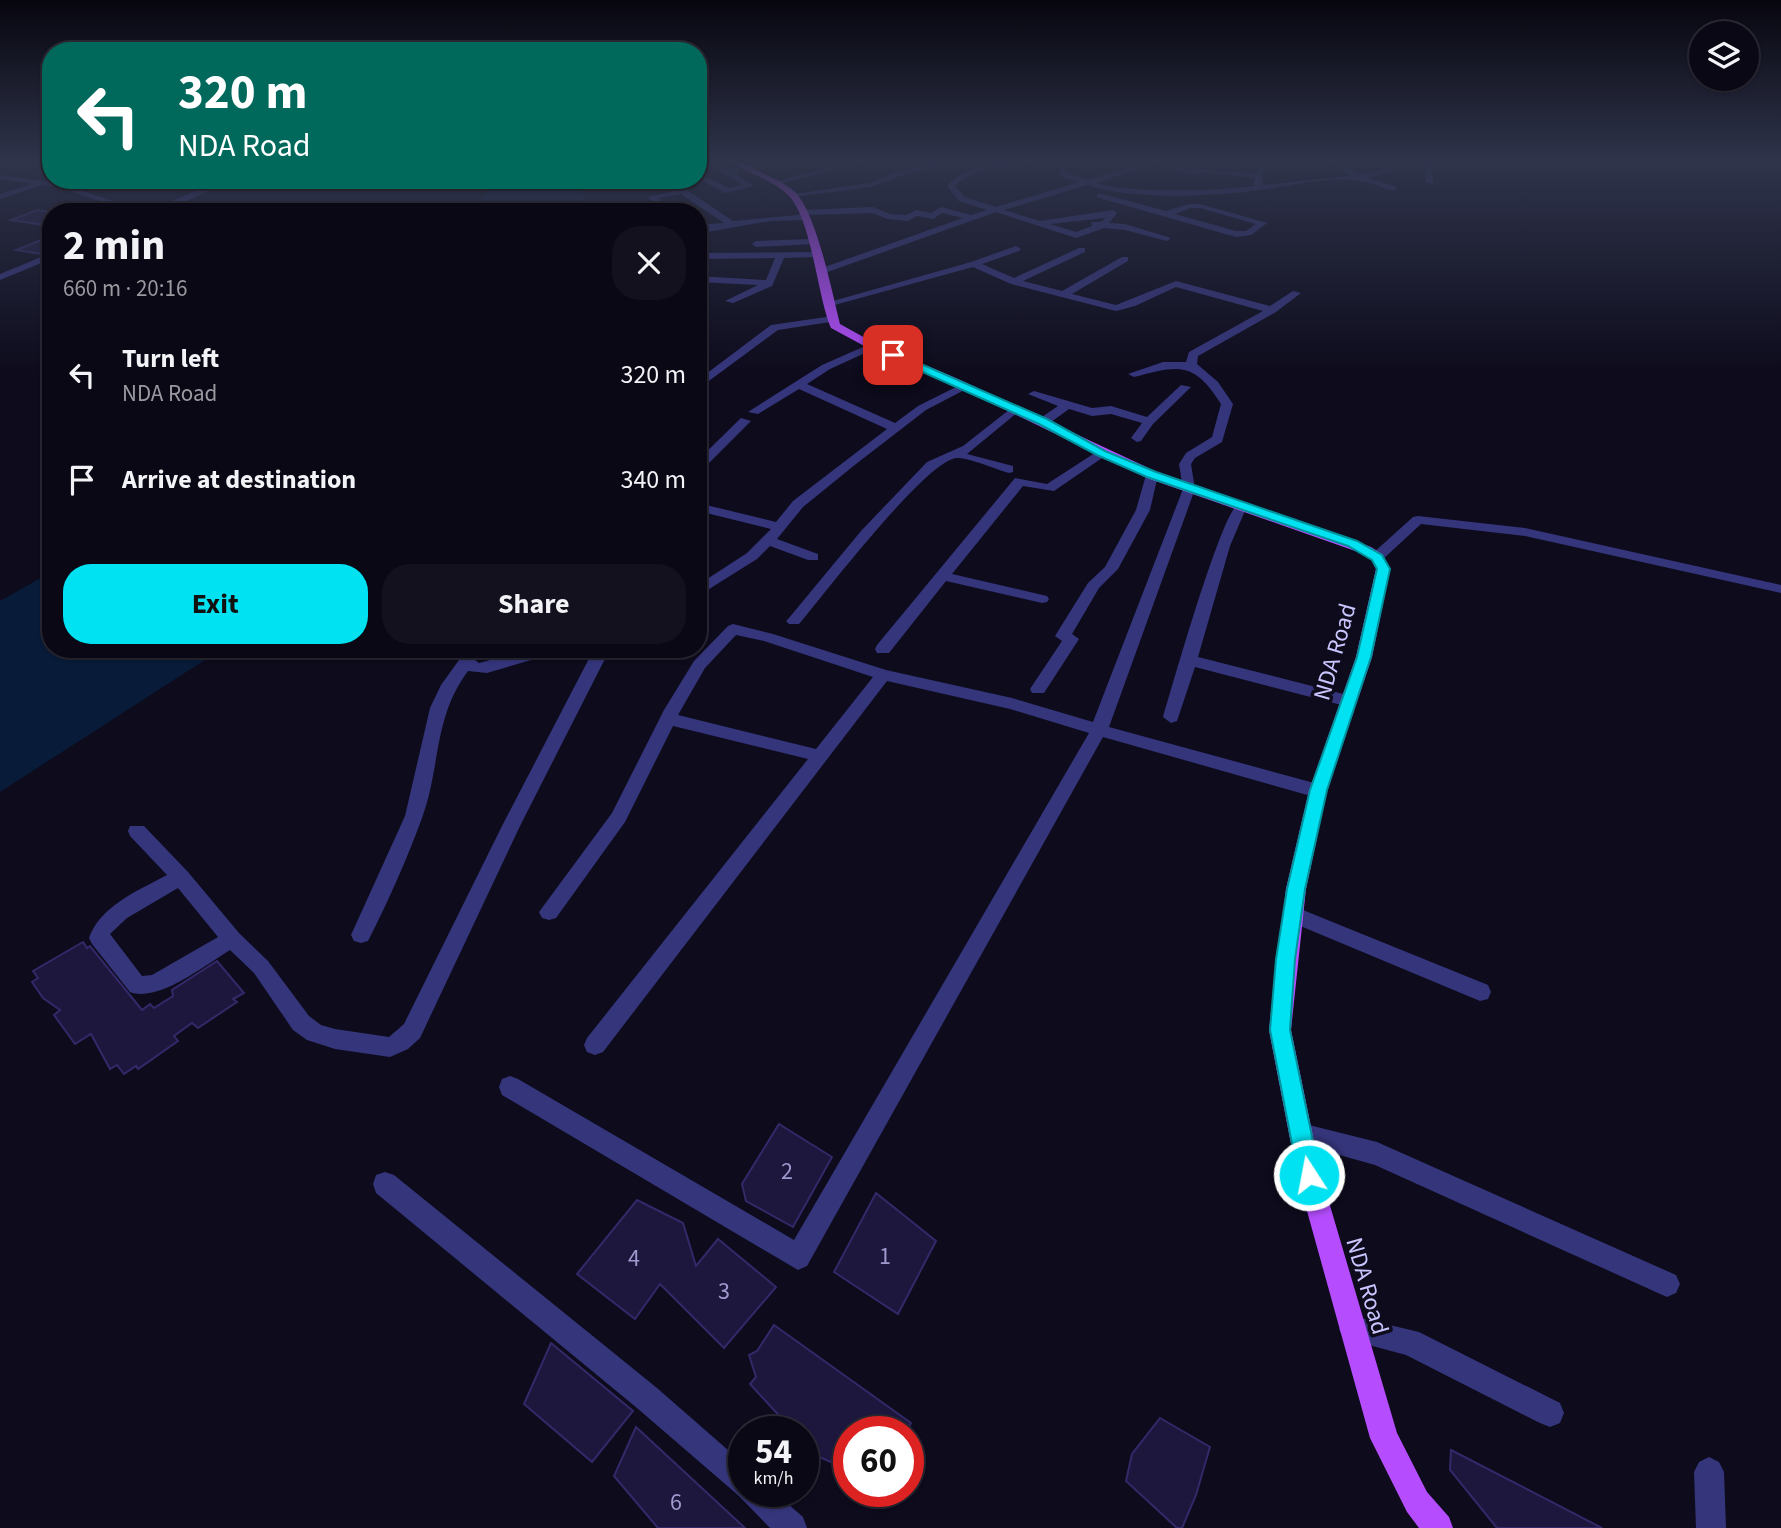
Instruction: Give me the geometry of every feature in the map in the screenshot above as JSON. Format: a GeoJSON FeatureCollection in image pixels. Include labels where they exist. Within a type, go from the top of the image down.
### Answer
{"type":"FeatureCollection","features":[{"type":"Feature","properties":{"kind":"main road"},"geometry":{"type":"LineString","coordinates":[[808,231],[822,271],[835,326],[872,346],[966,386],[1101,453],[1152,475],[1353,544],[1377,557]]}},
{"type":"Feature","properties":{"kind":"main road","name":"NDA Road"},"geometry":{"type":"LineString","coordinates":[[1377,557],[1383,569],[1382,580],[1364,657],[1318,790],[1293,914],[1280,1030],[1309,1175],[1384,1438],[1417,1503],[1438,1528]]}},
{"type":"Feature","properties":{"kind":"street"},"geometry":{"type":"LineString","coordinates":[[822,271],[934,231]]}},
{"type":"Feature","properties":{"kind":"street"},"geometry":{"type":"LineString","coordinates":[[1141,231],[1167,238]]}},
{"type":"Feature","properties":{"kind":"street"},"geometry":{"type":"LineString","coordinates":[[1227,231],[1236,234],[1251,231]]}},
{"type":"Feature","properties":{"kind":"street"},"geometry":{"type":"LineString","coordinates":[[756,244],[811,242]]}},
{"type":"Feature","properties":{"kind":"street"},"geometry":{"type":"LineString","coordinates":[[707,248],[710,248],[710,254]]}},
{"type":"Feature","properties":{"kind":"street"},"geometry":{"type":"LineString","coordinates":[[831,303],[974,264],[1016,249]]}},
{"type":"Feature","properties":{"kind":"street"},"geometry":{"type":"LineString","coordinates":[[1014,282],[1082,250]]}},
{"type":"Feature","properties":{"kind":"street"},"geometry":{"type":"LineString","coordinates":[[707,254],[815,255]]}},
{"type":"Feature","properties":{"kind":"street"},"geometry":{"type":"LineString","coordinates":[[730,301],[769,284],[780,256]]}},
{"type":"Feature","properties":{"kind":"street"},"geometry":{"type":"LineString","coordinates":[[1062,295],[1125,258]]}},
{"type":"Feature","properties":{"kind":"street"},"geometry":{"type":"LineString","coordinates":[[0,277],[42,260]]}},
{"type":"Feature","properties":{"kind":"street"},"geometry":{"type":"LineString","coordinates":[[974,264],[1014,282],[1124,308],[1161,288],[1176,284],[1272,310]]}},
{"type":"Feature","properties":{"kind":"street"},"geometry":{"type":"LineString","coordinates":[[707,280],[769,284]]}},
{"type":"Feature","properties":{"kind":"street"},"geometry":{"type":"LineString","coordinates":[[1191,365],[1193,354],[1202,346],[1272,310],[1296,293]]}},
{"type":"Feature","properties":{"kind":"street"},"geometry":{"type":"LineString","coordinates":[[707,379],[775,327],[833,319]]}},
{"type":"Feature","properties":{"kind":"street"},"geometry":{"type":"LineString","coordinates":[[707,458],[750,416],[826,367],[872,346]]}},
{"type":"Feature","properties":{"kind":"street"},"geometry":{"type":"LineString","coordinates":[[510,1087],[798,1257],[1099,730],[1189,489],[1185,464],[1190,456],[1218,439],[1227,404],[1214,384],[1191,365],[1163,365],[1134,374]]}},
{"type":"Feature","properties":{"kind":"street"},"geometry":{"type":"LineString","coordinates":[[798,384],[895,428]]}},
{"type":"Feature","properties":{"kind":"street"},"geometry":{"type":"LineString","coordinates":[[707,588],[768,541],[798,504],[895,428],[922,408],[966,386]]}},
{"type":"Feature","properties":{"kind":"street"},"geometry":{"type":"LineString","coordinates":[[1137,438],[1149,421],[1185,387]]}},
{"type":"Feature","properties":{"kind":"street"},"geometry":{"type":"LineString","coordinates":[[1034,394],[1092,412],[1111,410],[1149,421]]}},
{"type":"Feature","properties":{"kind":"street"},"geometry":{"type":"LineString","coordinates":[[1043,422],[1067,405]]}},
{"type":"Feature","properties":{"kind":"street"},"geometry":{"type":"LineString","coordinates":[[794,621],[866,534],[932,465],[967,449],[1014,410]]}},
{"type":"Feature","properties":{"kind":"street"},"geometry":{"type":"LineString","coordinates":[[883,649],[1020,481],[1049,488],[1101,453]]}},
{"type":"Feature","properties":{"kind":"street"},"geometry":{"type":"LineString","coordinates":[[955,454],[1009,470]]}},
{"type":"Feature","properties":{"kind":"street"},"geometry":{"type":"LineString","coordinates":[[1038,689],[1071,639],[1063,635],[1093,586],[1111,569],[1143,510],[1152,475]]}},
{"type":"Feature","properties":{"kind":"street"},"geometry":{"type":"LineString","coordinates":[[1171,717],[1223,546],[1240,506]]}},
{"type":"Feature","properties":{"kind":"street"},"geometry":{"type":"LineString","coordinates":[[707,509],[779,527]]}},
{"type":"Feature","properties":{"kind":"street"},"geometry":{"type":"LineString","coordinates":[[1377,557],[1418,520],[1525,532],[1781,589]]}},
{"type":"Feature","properties":{"kind":"street"},"geometry":{"type":"LineString","coordinates":[[768,541],[813,557]]}},
{"type":"Feature","properties":{"kind":"street"},"geometry":{"type":"LineString","coordinates":[[943,576],[1042,599]]}},
{"type":"Feature","properties":{"kind":"street"},"geometry":{"type":"LineString","coordinates":[[707,582],[714,584]]}},
{"type":"Feature","properties":{"kind":"street"},"geometry":{"type":"LineString","coordinates":[[707,655],[733,629],[883,675],[1012,704],[1318,790]]}},
{"type":"Feature","properties":{"kind":"street"},"geometry":{"type":"LineString","coordinates":[[361,935],[414,816],[438,708],[467,658]]}},
{"type":"Feature","properties":{"kind":"street"},"geometry":{"type":"LineString","coordinates":[[470,658],[475,668],[487,668],[520,658]]}},
{"type":"Feature","properties":{"kind":"street"},"geometry":{"type":"LineString","coordinates":[[137,831],[181,877],[232,939],[261,967],[301,1023],[315,1033],[335,1039],[390,1046],[400,1042],[412,1031],[511,826],[597,658]]}},
{"type":"Feature","properties":{"kind":"street"},"geometry":{"type":"LineString","coordinates":[[549,912],[596,851],[627,804],[704,658]]}},
{"type":"Feature","properties":{"kind":"street"},"geometry":{"type":"LineString","coordinates":[[1189,660],[1349,701]]}},
{"type":"Feature","properties":{"kind":"street"},"geometry":{"type":"LineString","coordinates":[[595,1045],[883,675]]}},
{"type":"Feature","properties":{"kind":"street"},"geometry":{"type":"LineString","coordinates":[[670,719],[820,756]]}},
{"type":"Feature","properties":{"kind":"street"},"geometry":{"type":"LineString","coordinates":[[181,877],[108,920],[99,932],[99,938],[137,986],[155,984],[232,939]]}},
{"type":"Feature","properties":{"kind":"street"},"geometry":{"type":"LineString","coordinates":[[1293,914],[1479,992]]}},
{"type":"Feature","properties":{"kind":"street"},"geometry":{"type":"LineString","coordinates":[[1301,1134],[1377,1154],[1667,1284]]}},
{"type":"Feature","properties":{"kind":"street"},"geometry":{"type":"LineString","coordinates":[[385,1184],[648,1398],[728,1470]]}},
{"type":"Feature","properties":{"kind":"street"},"geometry":{"type":"LineString","coordinates":[[1352,1329],[1409,1342],[1550,1413]]}},
{"type":"Feature","properties":{"kind":"street"},"geometry":{"type":"LineString","coordinates":[[1709,1472],[1710,1528]]}},
{"type":"Feature","properties":{"kind":"street"},"geometry":{"type":"LineString","coordinates":[[769,1507],[792,1528]]}},
{"type":"Feature","properties":{"kind":"water"},"geometry":{"type":"Polygon","coordinates":[[[42,577],[42,658],[208,658],[0,792],[0,601],[42,577]]]}},
{"type":"Feature","properties":{"kind":"building"},"geometry":{"type":"Polygon","coordinates":[[[42,240],[42,254],[16,250],[42,240]]]}},
{"type":"Feature","properties":{"kind":"building"},"geometry":{"type":"Polygon","coordinates":[[[83,942],[87,948],[90,946],[142,1010],[150,1004],[154,1008],[173,996],[172,990],[217,961],[244,993],[233,999],[237,1002],[198,1028],[192,1023],[174,1036],[178,1041],[138,1069],[136,1066],[124,1074],[117,1065],[110,1069],[91,1034],[75,1044],[54,1015],[60,1010],[43,998],[32,982],[38,978],[33,971],[83,942]]]}},
{"type":"Feature","properties":{"kind":"building"},"geometry":{"type":"Polygon","coordinates":[[[779,1124],[832,1157],[793,1227],[746,1201],[742,1184],[779,1124]]]}},
{"type":"Feature","properties":{"kind":"building"},"geometry":{"type":"Polygon","coordinates":[[[876,1193],[936,1241],[898,1314],[834,1272],[876,1193]]]}},
{"type":"Feature","properties":{"kind":"building"},"geometry":{"type":"Polygon","coordinates":[[[637,1200],[683,1223],[696,1266],[718,1239],[776,1287],[724,1348],[660,1284],[635,1319],[577,1274],[637,1200]]]}},
{"type":"Feature","properties":{"kind":"building"},"geometry":{"type":"Polygon","coordinates":[[[774,1325],[901,1416],[833,1416],[833,1463],[819,1457],[819,1416],[779,1416],[750,1384],[756,1377],[749,1355],[757,1351],[774,1325]]]}},
{"type":"Feature","properties":{"kind":"building"},"geometry":{"type":"Polygon","coordinates":[[[551,1343],[633,1411],[592,1462],[524,1404],[551,1343]]]}},
{"type":"Feature","properties":{"kind":"building"},"geometry":{"type":"Polygon","coordinates":[[[1160,1418],[1210,1447],[1196,1495],[1182,1528],[1177,1528],[1126,1481],[1132,1454],[1160,1418]]]}},
{"type":"Feature","properties":{"kind":"building"},"geometry":{"type":"Polygon","coordinates":[[[636,1427],[745,1528],[658,1528],[614,1476],[636,1427]]]}},
{"type":"Feature","properties":{"kind":"building"},"geometry":{"type":"Polygon","coordinates":[[[1451,1450],[1602,1528],[1497,1528],[1450,1470],[1451,1450]]]}},
{"type":"Feature","properties":{"kind":"route"},"geometry":{"type":"LineString","coordinates":[[893,355],[1043,422],[1101,453],[1152,475],[1353,544],[1377,557],[1383,569],[1382,580],[1364,657],[1318,790],[1296,889],[1286,959],[1280,1030],[1309,1175]]}}]}
